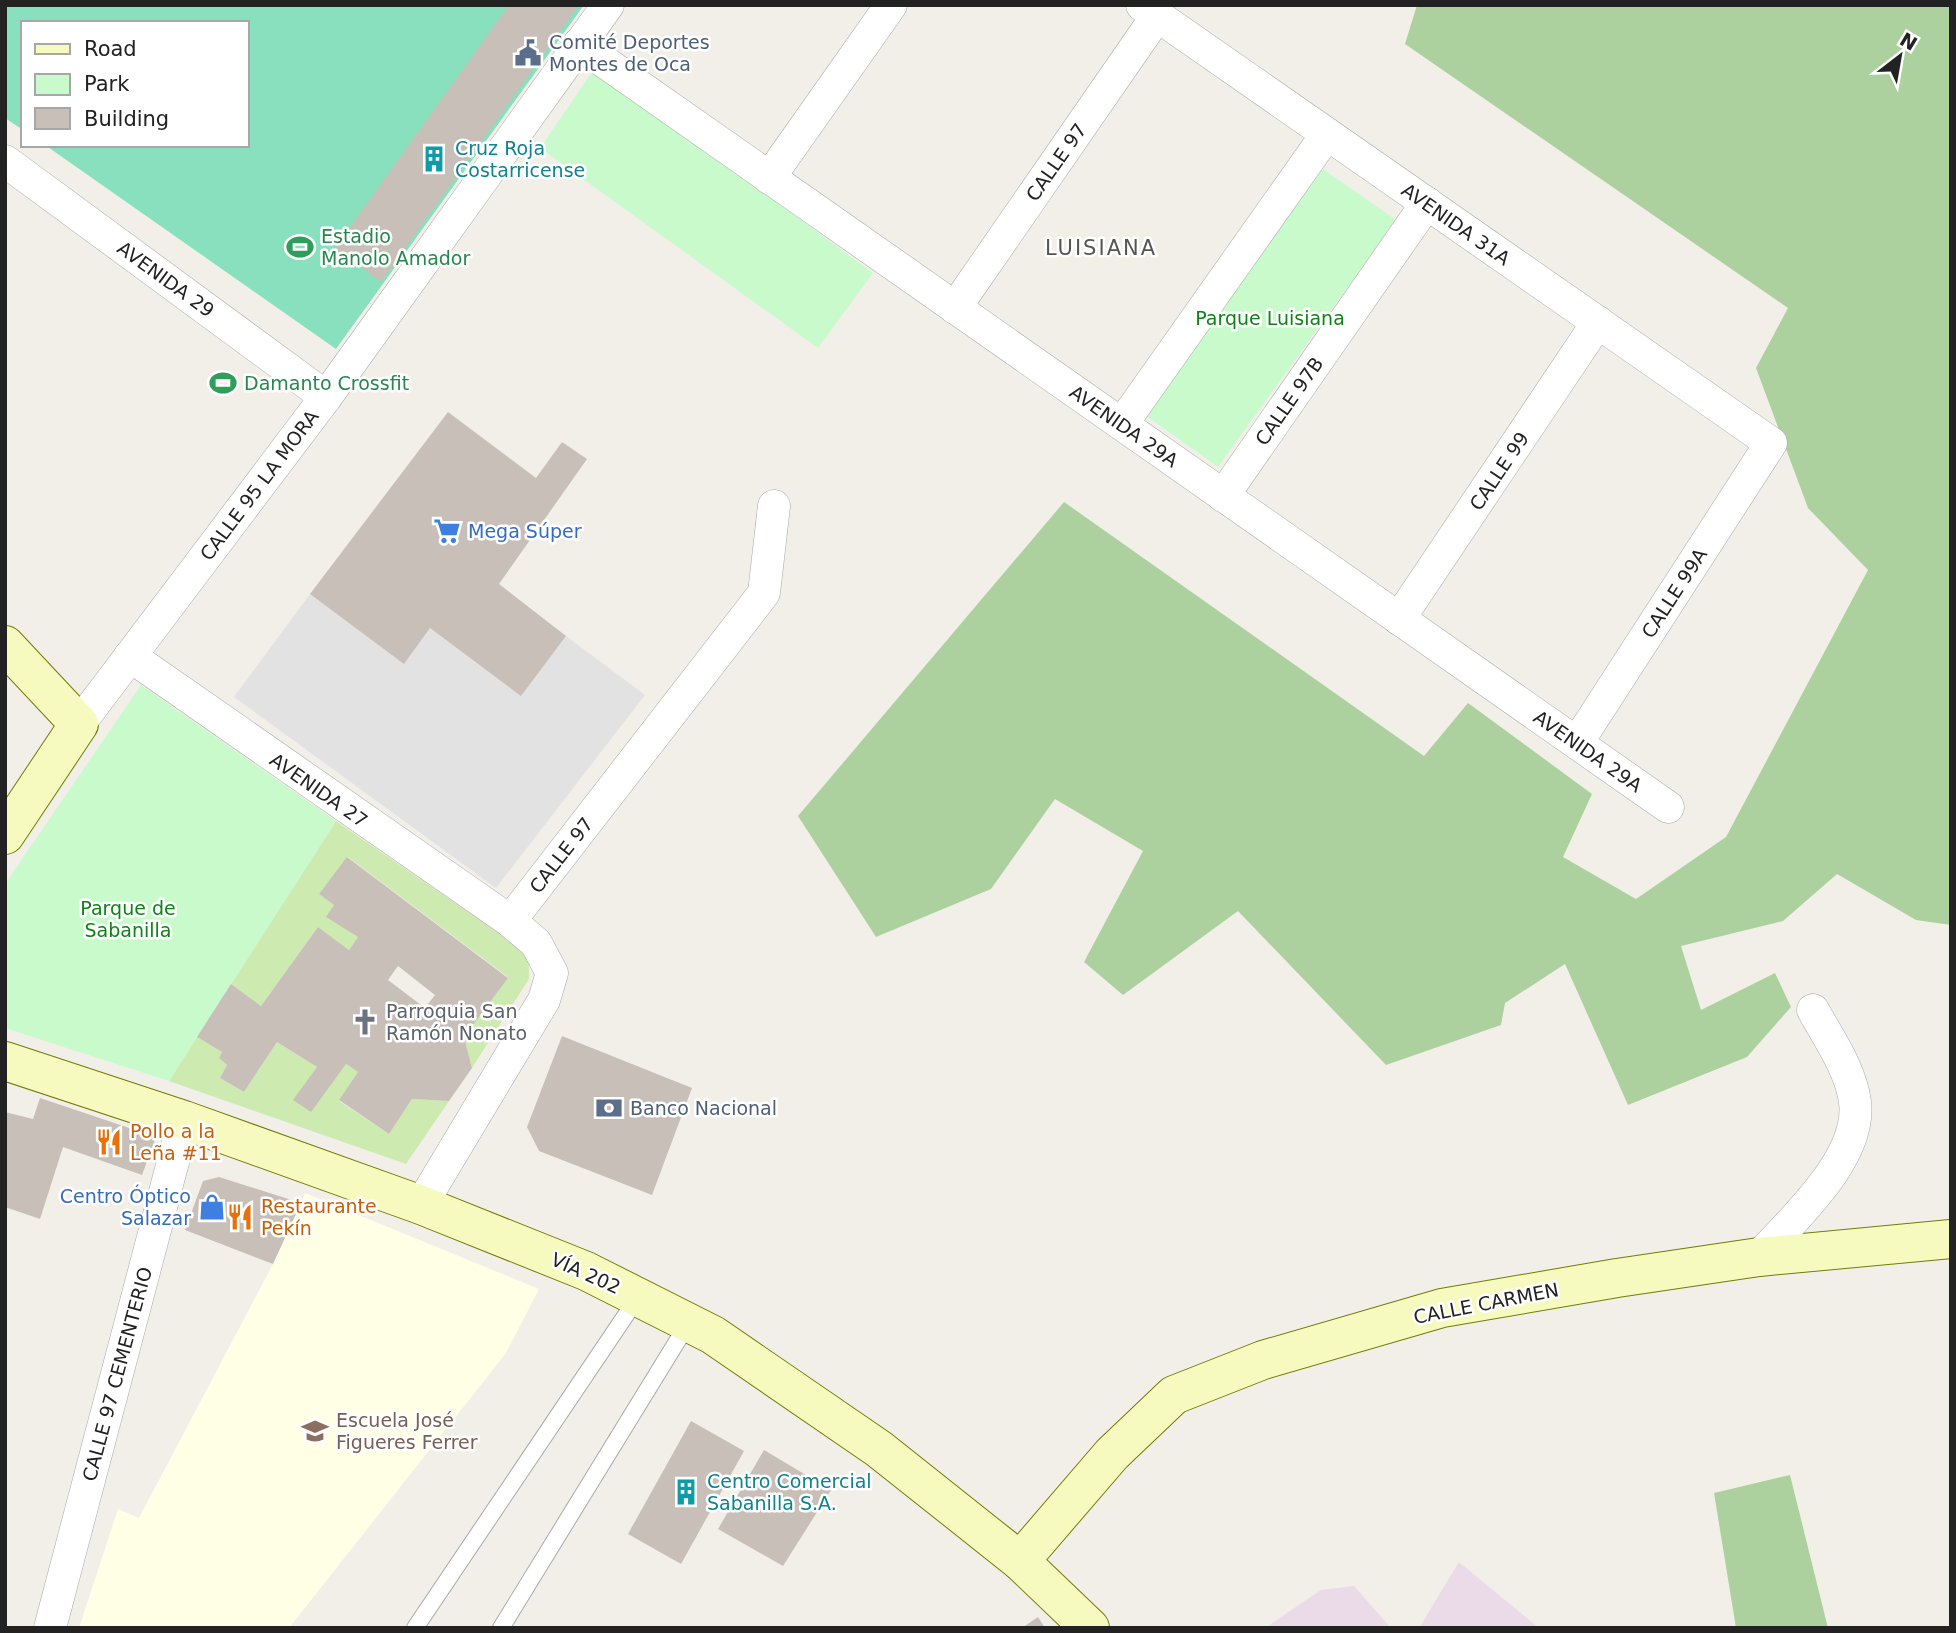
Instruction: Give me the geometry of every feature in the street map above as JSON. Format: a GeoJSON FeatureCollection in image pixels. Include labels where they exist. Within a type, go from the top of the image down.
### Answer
{"type":"FeatureCollection","features":[{"type":"Feature","properties":{"kind":"street","name":"CALLE 95 LA MORA"},"geometry":{"type":"LineString","coordinates":[[79,724],[326,397],[608,5]]}},
{"type":"Feature","properties":{"kind":"street"},"geometry":{"type":"LineString","coordinates":[[769,178],[891,5]]}},
{"type":"Feature","properties":{"kind":"street","name":"AVENIDA 31A"},"geometry":{"type":"LineString","coordinates":[[1150,10],[1770,443]]}},
{"type":"Feature","properties":{"kind":"street","name":"CALLE 97"},"geometry":{"type":"LineString","coordinates":[[955,308],[1150,10]]}},
{"type":"Feature","properties":{"kind":"street","name":"AVENIDA 29A"},"geometry":{"type":"LineString","coordinates":[[579,44],[1668,807]]}},
{"type":"Feature","properties":{"kind":"street"},"geometry":{"type":"LineString","coordinates":[[1122,424],[1327,134]]}},
{"type":"Feature","properties":{"kind":"street","name":"AVENIDA 29"},"geometry":{"type":"LineString","coordinates":[[5,161],[326,397]]}},
{"type":"Feature","properties":{"kind":"street","name":"CALLE 97B"},"geometry":{"type":"LineString","coordinates":[[1223,496],[1427,203]]}},
{"type":"Feature","properties":{"kind":"street","name":"CALLE 99"},"geometry":{"type":"LineString","coordinates":[[1399,619],[1598,323]]}},
{"type":"Feature","properties":{"kind":"street","name":"CALLE 99A"},"geometry":{"type":"LineString","coordinates":[[1577,743],[1770,443]]}},
{"type":"Feature","properties":{"kind":"street","name":"CALLE 97"},"geometry":{"type":"LineString","coordinates":[[510,921],[764,593],[774,506]]}},
{"type":"Feature","properties":{"kind":"street"},"geometry":{"type":"LineString","coordinates":[[5,645],[79,724],[5,835]]}},
{"type":"Feature","properties":{"kind":"street","name":"AVENIDA 27"},"geometry":{"type":"LineString","coordinates":[[130,656],[510,921]]}},
{"type":"Feature","properties":{"kind":"street"},"geometry":{"type":"LineString","coordinates":[[421,1205],[544,1000],[552,973],[536,943],[510,921]]}},
{"type":"Feature","properties":{"kind":"street"},"geometry":{"type":"LineString","coordinates":[[1759,1257],[1825,1183],[1841,1159],[1852,1133],[1856,1104],[1849,1077],[1814,1010]]}},
{"type":"Feature","properties":{"kind":"street","name":"VÍA 202"},"geometry":{"type":"LineString","coordinates":[[5,1061],[184,1120],[421,1205],[586,1271],[689,1322],[713,1335],[878,1449],[1020,1561],[1090,1628]]}},
{"type":"Feature","properties":{"kind":"street","name":"CALLE 97 CEMENTERIO"},"geometry":{"type":"LineString","coordinates":[[50,1628],[184,1120]]}},
{"type":"Feature","properties":{"kind":"street","name":"CALLE CARMEN"},"geometry":{"type":"LineString","coordinates":[[1020,1561],[1112,1454],[1174,1395],[1263,1360],[1442,1308],[1759,1257],[1951,1239]]}},
{"type":"Feature","properties":{"kind":"lane"},"geometry":{"type":"LineString","coordinates":[[415,1628],[638,1297]]}},
{"type":"Feature","properties":{"kind":"lane"},"geometry":{"type":"LineString","coordinates":[[502,1628],[689,1322]]}},
{"type":"Feature","properties":{"kind":"shaded area"},"geometry":{"type":"Polygon","coordinates":[[[310,594],[404,663],[430,628],[521,695],[566,636],[645,695],[496,888],[234,697],[310,594]]]}},
{"type":"Feature","properties":{"kind":"shaded area","name":"Escuela José Figueres Ferrer"},"geometry":{"type":"Polygon","coordinates":[[[305,1193],[539,1289],[506,1353],[289,1628],[79,1628],[118,1509],[139,1518],[273,1264],[305,1193]]]}},
{"type":"Feature","properties":{"kind":"shaded area"},"geometry":{"type":"Polygon","coordinates":[[[1459,1562],[1539,1628],[1419,1628],[1459,1562]]]}},
{"type":"Feature","properties":{"kind":"shaded area"},"geometry":{"type":"Polygon","coordinates":[[[1354,1586],[1391,1628],[1265,1628],[1321,1590],[1354,1586]]]}},
{"type":"Feature","properties":{"kind":"green space","name":"Estadio Manolo Amador"},"geometry":{"type":"Polygon","coordinates":[[[5,5],[584,5],[336,349],[48,147],[248,147],[248,21],[21,21],[21,129],[5,118],[5,5]]]}},
{"type":"Feature","properties":{"kind":"green space"},"geometry":{"type":"Polygon","coordinates":[[[1417,5],[1951,5],[1951,925],[1916,920],[1837,874],[1783,921],[1681,946],[1701,1010],[1775,973],[1791,1007],[1747,1057],[1628,1105],[1565,964],[1505,1003],[1501,1025],[1386,1065],[1238,911],[1123,995],[1084,962],[1143,851],[1055,799],[991,889],[876,937],[798,816],[1064,502],[1424,756],[1468,703],[1592,794],[1563,857],[1636,899],[1726,837],[1868,570],[1808,508],[1756,368],[1788,308],[1405,44],[1417,5]]]}},
{"type":"Feature","properties":{"kind":"green space"},"geometry":{"type":"Polygon","coordinates":[[[594,69],[873,273],[818,348],[540,148],[594,69]]]}},
{"type":"Feature","properties":{"kind":"green space","name":"Parque Luisiana"},"geometry":{"type":"Polygon","coordinates":[[[1323,169],[1396,220],[1218,467],[1145,415],[1323,169]]]}},
{"type":"Feature","properties":{"kind":"green space","name":"Parque de Sabanilla"},"geometry":{"type":"Polygon","coordinates":[[[141,685],[336,821],[169,1081],[5,1028],[5,884],[141,685]]]}},
{"type":"Feature","properties":{"kind":"green space"},"geometry":{"type":"Polygon","coordinates":[[[336,821],[523,950],[529,962],[529,979],[472,1068],[464,1037],[508,977],[348,857],[319,894],[334,905],[327,917],[358,937],[349,950],[318,927],[261,1006],[231,984],[336,821]]]}},
{"type":"Feature","properties":{"kind":"green space"},"geometry":{"type":"Polygon","coordinates":[[[197,1037],[222,1052],[219,1058],[227,1065],[220,1078],[244,1092],[277,1042],[317,1067],[346,1064],[358,1072],[339,1101],[389,1134],[412,1099],[449,1101],[406,1164],[169,1081],[197,1037]]]}},
{"type":"Feature","properties":{"kind":"green space"},"geometry":{"type":"Polygon","coordinates":[[[1790,1475],[1828,1628],[1736,1628],[1714,1493],[1790,1475]]]}},
{"type":"Feature","properties":{"kind":"building","name":"Cruz Roja Costarricense"},"geometry":{"type":"Polygon","coordinates":[[[509,5],[579,5],[381,282],[335,248],[509,5]]]}},
{"type":"Feature","properties":{"kind":"building","name":"Mega Súper"},"geometry":{"type":"Polygon","coordinates":[[[448,412],[536,478],[562,442],[587,459],[499,584],[566,636],[521,696],[430,628],[404,664],[310,594],[448,412]]]}},
{"type":"Feature","properties":{"kind":"building"},"geometry":{"type":"Polygon","coordinates":[[[347,857],[508,978],[464,1037],[472,1068],[449,1101],[412,1099],[389,1134],[339,1100],[358,1072],[346,1064],[311,1112],[293,1100],[317,1067],[277,1042],[244,1092],[220,1078],[227,1065],[219,1058],[222,1052],[197,1037],[231,984],[261,1006],[318,927],[349,950],[358,937],[326,917],[334,905],[319,894],[347,857]],[[398,966],[388,980],[425,1008],[435,995],[398,966]]]}},
{"type":"Feature","properties":{"kind":"building","name":"Banco Nacional"},"geometry":{"type":"Polygon","coordinates":[[[562,1036],[692,1088],[652,1195],[539,1151],[527,1127],[562,1036]]]}},
{"type":"Feature","properties":{"kind":"building"},"geometry":{"type":"Polygon","coordinates":[[[40,1098],[156,1137],[142,1175],[63,1147],[40,1219],[5,1207],[5,1112],[33,1119],[40,1098]]]}},
{"type":"Feature","properties":{"kind":"building"},"geometry":{"type":"Polygon","coordinates":[[[219,1177],[301,1203],[273,1264],[185,1230],[203,1181],[219,1177]]]}},
{"type":"Feature","properties":{"kind":"building","name":"Centro Comercial Sabanilla S.A."},"geometry":{"type":"Polygon","coordinates":[[[691,1421],[744,1451],[681,1564],[628,1534],[691,1421]]]}},
{"type":"Feature","properties":{"kind":"building"},"geometry":{"type":"Polygon","coordinates":[[[764,1450],[831,1490],[783,1566],[718,1529],[764,1450]]]}},
{"type":"Feature","properties":{"kind":"building"},"geometry":{"type":"Polygon","coordinates":[[[1038,1617],[1045,1628],[1022,1628],[1038,1617]]]}},
{"type":"Feature","properties":{"kind":"place","name":"Comité Deportes Montes de Oca"},"geometry":{"type":"Point","coordinates":[528,53]}},
{"type":"Feature","properties":{"kind":"place","name":"Cruz Roja Costarricense"},"geometry":{"type":"Point","coordinates":[434,159]}},
{"type":"Feature","properties":{"kind":"place","name":"Estadio Manolo Amador"},"geometry":{"type":"Point","coordinates":[300,247]}},
{"type":"Feature","properties":{"kind":"place","name":"Damanto Crossfit"},"geometry":{"type":"Point","coordinates":[223,383]}},
{"type":"Feature","properties":{"kind":"place","name":"Mega Súper"},"geometry":{"type":"Point","coordinates":[447,531]}},
{"type":"Feature","properties":{"kind":"place","name":"Parroquia San Ramón Nonato"},"geometry":{"type":"Point","coordinates":[365,1022]}},
{"type":"Feature","properties":{"kind":"place","name":"Banco Nacional"},"geometry":{"type":"Point","coordinates":[609,1108]}},
{"type":"Feature","properties":{"kind":"place","name":"Pollo a la Leña #11"},"geometry":{"type":"Point","coordinates":[109,1142]}},
{"type":"Feature","properties":{"kind":"place","name":"Centro Óptico Salazar"},"geometry":{"type":"Point","coordinates":[212,1207]}},
{"type":"Feature","properties":{"kind":"place","name":"Restaurante Pekín"},"geometry":{"type":"Point","coordinates":[240,1217]}},
{"type":"Feature","properties":{"kind":"place","name":"Escuela José Figueres Ferrer"},"geometry":{"type":"Point","coordinates":[315,1431]}},
{"type":"Feature","properties":{"kind":"place","name":"Centro Comercial Sabanilla S.A."},"geometry":{"type":"Point","coordinates":[686,1492]}},
{"type":"Feature","properties":{"kind":"district","name":"LUISIANA"},"geometry":{"type":"Point","coordinates":[1101,248]}}]}
